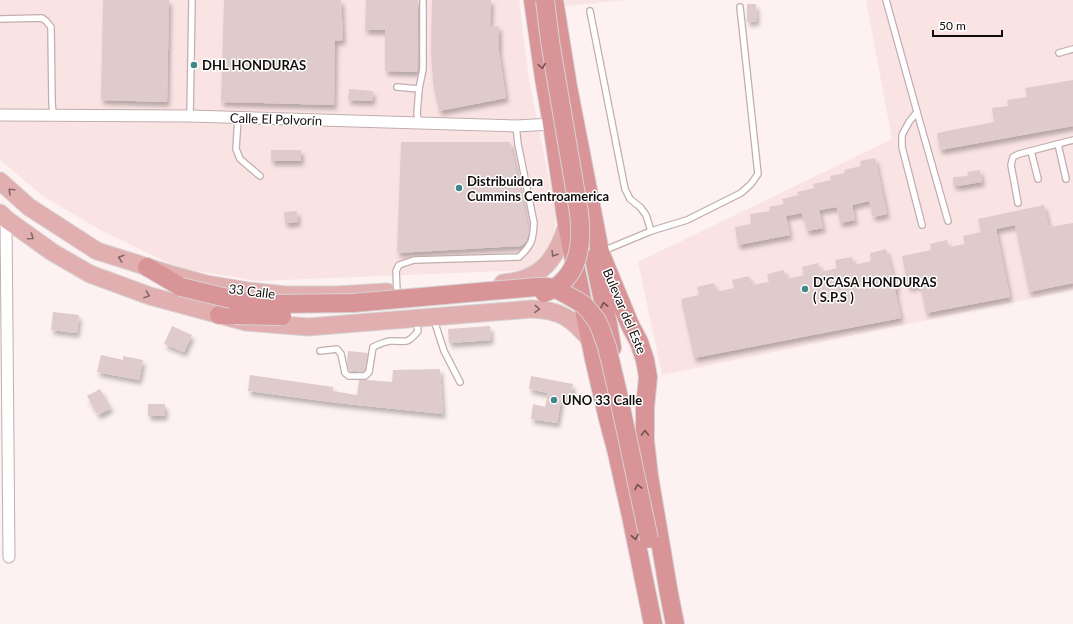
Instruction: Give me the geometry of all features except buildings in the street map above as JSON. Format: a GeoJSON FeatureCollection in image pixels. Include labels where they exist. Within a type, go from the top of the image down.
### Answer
{"type":"FeatureCollection","features":[{"type":"Feature","properties":{"kind":"highway"},"geometry":{"type":"LineString","coordinates":[[533,0],[567,225],[595,361],[627,495],[653,624]]}},
{"type":"Feature","properties":{"kind":"highway"},"geometry":{"type":"LineString","coordinates":[[227,315],[291,316],[365,314],[481,303],[533,296],[549,291],[559,285],[566,278],[578,255],[581,224],[545,0]]}},
{"type":"Feature","properties":{"kind":"highway","name":"Bulevar del Este"},"geometry":{"type":"LineString","coordinates":[[554,0],[568,87],[600,252],[630,325],[639,342],[645,360],[648,377],[645,408],[645,440],[649,476],[675,624]]}},
{"type":"Feature","properties":{"kind":"highway"},"geometry":{"type":"LineString","coordinates":[[592,210],[590,237],[612,348],[609,355],[595,361]]}},
{"type":"Feature","properties":{"kind":"highway"},"geometry":{"type":"LineString","coordinates":[[147,267],[181,287],[235,300],[274,304],[353,304],[536,287],[548,287],[567,294],[584,305],[591,313],[597,321],[604,337],[617,389],[654,560],[669,594]]}},
{"type":"Feature","properties":{"kind":"main road","name":"33 Calle"},"geometry":{"type":"LineString","coordinates":[[0,181],[29,208],[97,251],[206,284],[248,291],[286,295],[336,295],[518,281],[532,276],[542,270],[561,243],[567,225]]}},
{"type":"Feature","properties":{"kind":"main road"},"geometry":{"type":"LineString","coordinates":[[3,216],[52,252],[90,274],[150,296],[227,315],[246,322],[308,327],[511,310],[542,309],[559,313],[573,322],[591,342]]}},
{"type":"Feature","properties":{"kind":"main road"},"geometry":{"type":"LineString","coordinates":[[509,282],[511,310]]}},
{"type":"Feature","properties":{"kind":"street","name":"Calle El Polvorín"},"geometry":{"type":"LineString","coordinates":[[0,115],[190,116],[516,126],[552,124]]}},
{"type":"Feature","properties":{"kind":"street"},"geometry":{"type":"LineString","coordinates":[[3,216],[4,369],[10,557]]}},
{"type":"Feature","properties":{"kind":"lane"},"geometry":{"type":"LineString","coordinates":[[190,116],[192,0]]}},
{"type":"Feature","properties":{"kind":"lane"},"geometry":{"type":"LineString","coordinates":[[886,0],[948,221]]}},
{"type":"Feature","properties":{"kind":"lane"},"geometry":{"type":"LineString","coordinates":[[419,123],[417,114],[419,89],[423,69],[423,2]]}},
{"type":"Feature","properties":{"kind":"lane"},"geometry":{"type":"LineString","coordinates":[[600,252],[651,231],[686,220],[741,192],[751,184],[758,174],[740,8]]}},
{"type":"Feature","properties":{"kind":"lane"},"geometry":{"type":"LineString","coordinates":[[590,11],[625,189],[630,199],[640,207],[646,215],[651,231]]}},
{"type":"Feature","properties":{"kind":"lane"},"geometry":{"type":"LineString","coordinates":[[0,19],[42,18],[51,27],[53,115]]}},
{"type":"Feature","properties":{"kind":"lane"},"geometry":{"type":"LineString","coordinates":[[1059,53],[1073,49]]}},
{"type":"Feature","properties":{"kind":"lane"},"geometry":{"type":"LineString","coordinates":[[397,88],[419,89]]}},
{"type":"Feature","properties":{"kind":"lane"},"geometry":{"type":"LineString","coordinates":[[917,112],[909,122],[902,135],[902,147],[922,225]]}},
{"type":"Feature","properties":{"kind":"lane"},"geometry":{"type":"LineString","coordinates":[[238,118],[236,149],[240,159],[260,176]]}},
{"type":"Feature","properties":{"kind":"lane"},"geometry":{"type":"LineString","coordinates":[[397,291],[396,272],[399,265],[414,260],[519,257],[528,249],[534,236],[534,223],[518,144],[516,126]]}},
{"type":"Feature","properties":{"kind":"lane"},"geometry":{"type":"LineString","coordinates":[[1018,203],[1011,165],[1013,157],[1019,154],[1073,140]]}},
{"type":"Feature","properties":{"kind":"lane"},"geometry":{"type":"LineString","coordinates":[[1058,144],[1066,179]]}},
{"type":"Feature","properties":{"kind":"lane"},"geometry":{"type":"LineString","coordinates":[[1031,151],[1038,179]]}},
{"type":"Feature","properties":{"kind":"lane"},"geometry":{"type":"LineString","coordinates":[[434,317],[444,351],[460,382]]}},
{"type":"Feature","properties":{"kind":"lane"},"geometry":{"type":"LineString","coordinates":[[320,351],[337,349],[341,354],[345,373],[349,376],[365,376],[369,372],[373,347],[390,341],[405,342],[413,338],[418,331],[416,319]]}},
{"type":"Feature","properties":{"kind":"shaded area"},"geometry":{"type":"Polygon","coordinates":[[[0,0],[519,0],[529,79],[556,216],[554,234],[545,256],[526,270],[258,281],[179,268],[102,231],[44,197],[0,160],[0,0]]]}},
{"type":"Feature","properties":{"kind":"shaded area"},"geometry":{"type":"Polygon","coordinates":[[[565,0],[626,0],[565,6],[565,0]]]}},
{"type":"Feature","properties":{"kind":"shaded area"},"geometry":{"type":"Polygon","coordinates":[[[866,0],[1073,0],[1073,290],[662,375],[638,262],[892,139],[866,0]]]}},
{"type":"Feature","properties":{"kind":"place","name":"DHL HONDURAS"},"geometry":{"type":"Point","coordinates":[194,65]}},
{"type":"Feature","properties":{"kind":"place","name":"Distribuidora Cummins Centroamerica"},"geometry":{"type":"Point","coordinates":[459,188]}},
{"type":"Feature","properties":{"kind":"place","name":"D'CASA HONDURAS ( S.P.S )"},"geometry":{"type":"Point","coordinates":[805,289]}},
{"type":"Feature","properties":{"kind":"place","name":"UNO 33 Calle"},"geometry":{"type":"Point","coordinates":[554,400]}}]}
